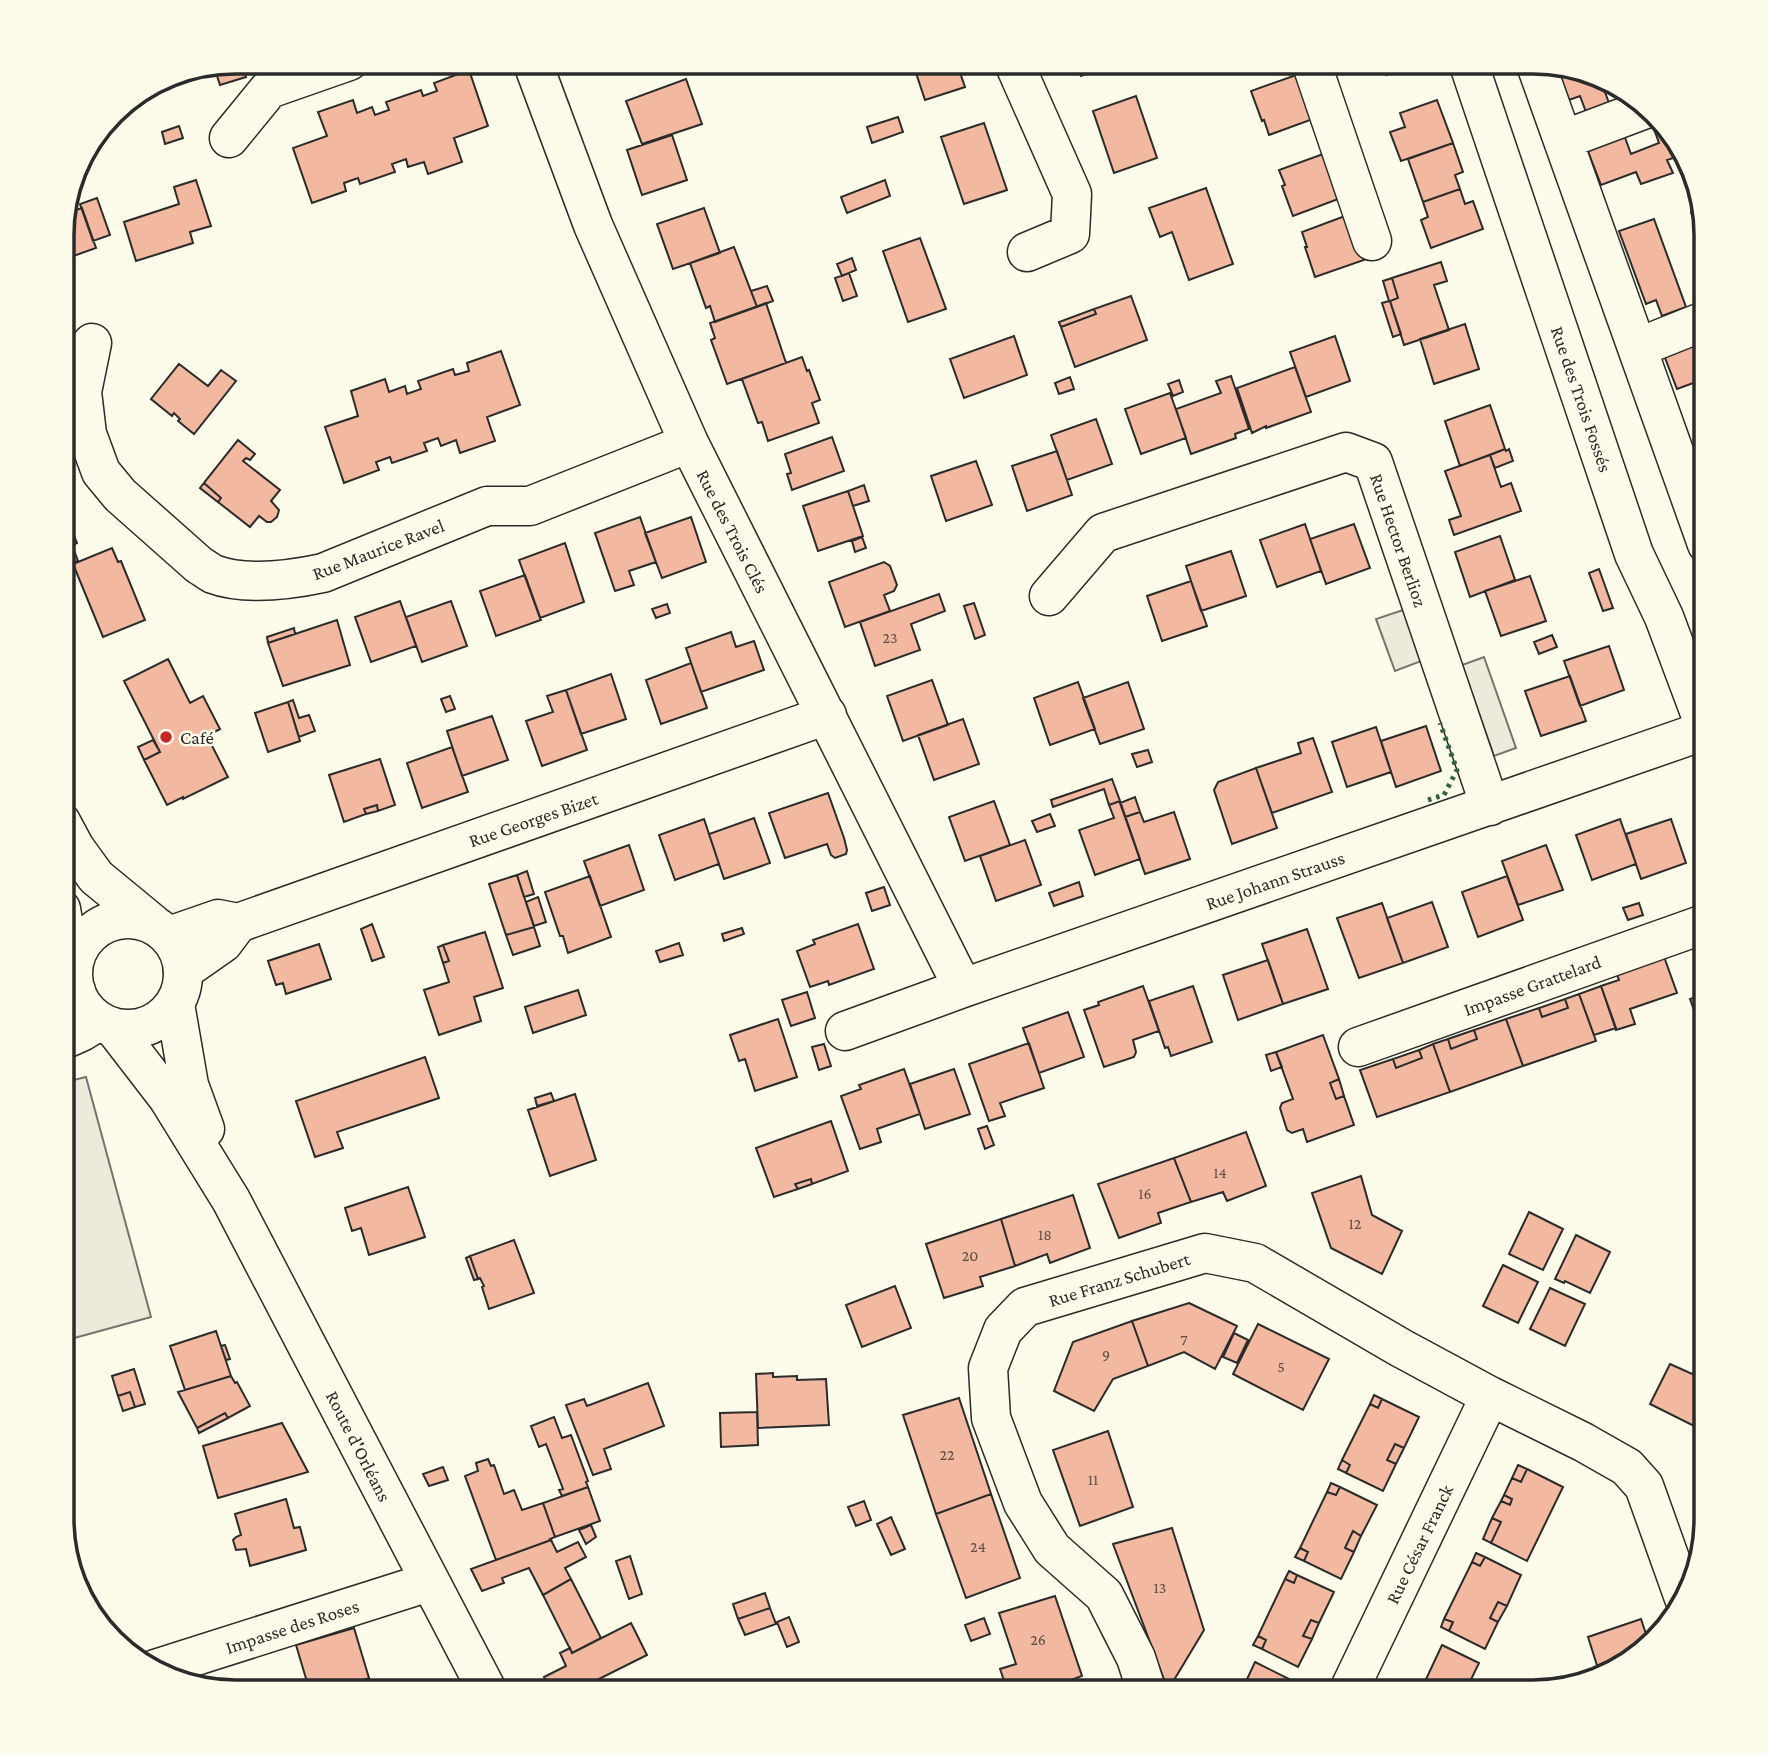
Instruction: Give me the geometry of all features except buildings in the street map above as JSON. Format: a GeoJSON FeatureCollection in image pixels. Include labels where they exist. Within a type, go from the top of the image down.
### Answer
{"type":"FeatureCollection","features":[{"type":"Feature","properties":{"kind":"street"},"geometry":{"type":"LineString","coordinates":[[229,138],[269,89],[315,73]]}},
{"type":"Feature","properties":{"kind":"street","name":"Rue des Trois Clés"},"geometry":{"type":"LineString","coordinates":[[537,73],[593,225],[689,443],[963,988]]}},
{"type":"Feature","properties":{"kind":"street"},"geometry":{"type":"LineString","coordinates":[[1019,74],[1072,194],[1070,234],[1027,252]]}},
{"type":"Feature","properties":{"kind":"street"},"geometry":{"type":"LineString","coordinates":[[1315,74],[1372,241]]}},
{"type":"Feature","properties":{"kind":"street","name":"Rue des Trois Fossés"},"geometry":{"type":"LineString","coordinates":[[1472,74],[1634,554],[1664,617],[1694,697]]}},
{"type":"Feature","properties":{"kind":"street"},"geometry":{"type":"LineString","coordinates":[[1539,74],[1694,508]]}},
{"type":"Feature","properties":{"kind":"street"},"geometry":{"type":"LineString","coordinates":[[1563,140],[1637,112]]}},
{"type":"Feature","properties":{"kind":"street"},"geometry":{"type":"LineString","coordinates":[[1637,348],[1694,325]]}},
{"type":"Feature","properties":{"kind":"street","name":"Rue Maurice Ravel"},"geometry":{"type":"LineString","coordinates":[[92,343],[82,392],[87,434],[101,472],[120,495],[199,565],[213,574],[236,579],[263,581],[323,573],[487,506],[530,506],[689,443]]}},
{"type":"Feature","properties":{"kind":"street","name":"Rue Hector Berlioz"},"geometry":{"type":"LineString","coordinates":[[1049,596],[1103,533],[1346,452],[1373,462],[1490,806]]}},
{"type":"Feature","properties":{"kind":"street","name":"Rue Georges Bizet"},"geometry":{"type":"LineString","coordinates":[[161,930],[218,919],[238,923],[827,715]]}},
{"type":"Feature","properties":{"kind":"street","name":"Rue Johann Strauss"},"geometry":{"type":"LineString","coordinates":[[845,1031],[1694,735]]}},
{"type":"Feature","properties":{"kind":"street"},"geometry":{"type":"LineString","coordinates":[[74,846],[96,877],[161,930],[179,952],[179,987],[164,1017],[148,1026],[132,1030],[106,1025],[85,1010],[74,993]]}},
{"type":"Feature","properties":{"kind":"street"},"geometry":{"type":"LineString","coordinates":[[74,963],[84,940],[98,927],[116,919],[135,918],[161,930]]}},
{"type":"Feature","properties":{"kind":"street","name":"Rue Georges Bizet"},"geometry":{"type":"LineString","coordinates":[[179,987],[223,943],[238,923]]}},
{"type":"Feature","properties":{"kind":"street","name":"Impasse Grattelard"},"geometry":{"type":"LineString","coordinates":[[1358,1047],[1694,928]]}},
{"type":"Feature","properties":{"kind":"street","name":"Route d'Orléans"},"geometry":{"type":"LineString","coordinates":[[179,987],[189,1085],[232,1200]]}},
{"type":"Feature","properties":{"kind":"street"},"geometry":{"type":"LineString","coordinates":[[74,1035],[106,1025]]}},
{"type":"Feature","properties":{"kind":"street","name":"Route d'Orléans"},"geometry":{"type":"LineString","coordinates":[[106,1025],[168,1098],[232,1200],[482,1680]]}},
{"type":"Feature","properties":{"kind":"street","name":"Rue Franz Schubert"},"geometry":{"type":"LineString","coordinates":[[1143,1680],[1136,1657],[1104,1595],[1052,1549],[1023,1503],[990,1418],[988,1368],[1003,1330],[1025,1307],[1205,1253],[1255,1263],[1401,1348],[1627,1466],[1644,1486],[1680,1586]]}},
{"type":"Feature","properties":{"kind":"street","name":"Rue César Franck"},"geometry":{"type":"LineString","coordinates":[[1354,1680],[1490,1396]]}},
{"type":"Feature","properties":{"kind":"street","name":"Impasse des Roses"},"geometry":{"type":"LineString","coordinates":[[168,1665],[429,1582]]}},
{"type":"Feature","properties":{"kind":"shaded area"},"geometry":{"type":"Polygon","coordinates":[[[1406,609],[1424,660],[1395,671],[1376,619],[1406,609]]]}},
{"type":"Feature","properties":{"kind":"shaded area"},"geometry":{"type":"Polygon","coordinates":[[[1484,657],[1516,748],[1494,756],[1462,665],[1484,657]]]}},
{"type":"Feature","properties":{"kind":"shaded area"},"geometry":{"type":"Polygon","coordinates":[[[86,1077],[151,1317],[74,1338],[74,1080],[86,1077]]]}},
{"type":"Feature","properties":{"kind":"hedge"},"geometry":{"type":"LineString","coordinates":[[1428,800],[1444,795],[1457,770],[1440,723]]}},
{"type":"Feature","properties":{"kind":"place","name":"Café"},"geometry":{"type":"Point","coordinates":[166,737]}}]}
